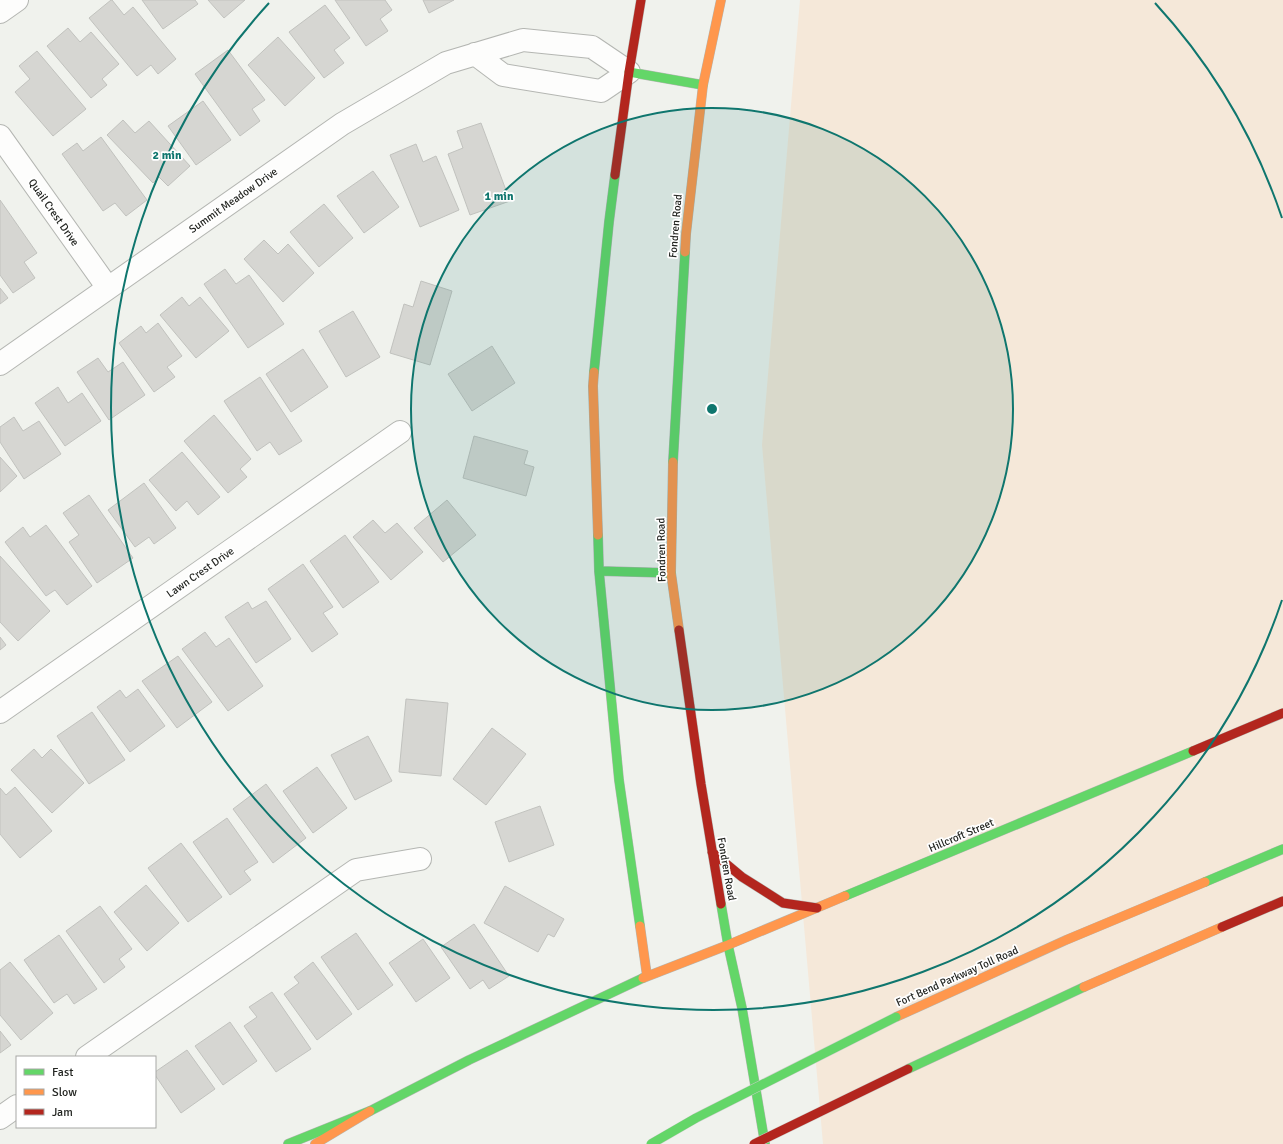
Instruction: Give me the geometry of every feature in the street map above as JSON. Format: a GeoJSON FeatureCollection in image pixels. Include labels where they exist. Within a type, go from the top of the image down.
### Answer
{"type":"FeatureCollection","features":[{"type":"Feature","properties":{"kind":"main road"},"geometry":{"type":"LineString","coordinates":[[641,0],[629,72],[609,222],[593,386],[599,571],[619,780],[647,976]]}},
{"type":"Feature","properties":{"kind":"main road","name":"Fondren Road"},"geometry":{"type":"LineString","coordinates":[[721,0],[703,85],[686,234],[673,466],[671,573],[700,784],[728,945],[742,1008],[765,1144]]}},
{"type":"Feature","properties":{"kind":"main road"},"geometry":{"type":"LineString","coordinates":[[629,72],[703,85]]}},
{"type":"Feature","properties":{"kind":"main road"},"geometry":{"type":"LineString","coordinates":[[599,571],[671,573]]}},
{"type":"Feature","properties":{"kind":"main road","name":"Hillcroft Street"},"geometry":{"type":"LineString","coordinates":[[370,1111],[469,1060],[647,976],[728,945],[1283,713]]}},
{"type":"Feature","properties":{"kind":"main road","name":"Fort Bend Parkway Toll Road"},"geometry":{"type":"LineString","coordinates":[[651,1144],[696,1118],[896,1017],[1066,940],[1283,849]]}},
{"type":"Feature","properties":{"kind":"main road"},"geometry":{"type":"LineString","coordinates":[[712,852],[742,877],[770,896],[783,902],[817,908]]}},
{"type":"Feature","properties":{"kind":"main road"},"geometry":{"type":"LineString","coordinates":[[754,1144],[908,1069],[1087,985],[1283,901]]}},
{"type":"Feature","properties":{"kind":"main road"},"geometry":{"type":"LineString","coordinates":[[288,1144],[370,1111]]}},
{"type":"Feature","properties":{"kind":"main road"},"geometry":{"type":"LineString","coordinates":[[315,1144],[370,1111]]}},
{"type":"Feature","properties":{"kind":"street"},"geometry":{"type":"LineString","coordinates":[[0,12],[17,0]]}},
{"type":"Feature","properties":{"kind":"street","name":"Summit Meadow Drive"},"geometry":{"type":"LineString","coordinates":[[0,364],[342,124],[446,63],[523,40],[592,47],[629,72]]}},
{"type":"Feature","properties":{"kind":"street"},"geometry":{"type":"LineString","coordinates":[[475,54],[503,74],[601,91],[629,72]]}},
{"type":"Feature","properties":{"kind":"street","name":"Quail Crest Drive"},"geometry":{"type":"LineString","coordinates":[[0,136],[108,288]]}},
{"type":"Feature","properties":{"kind":"street","name":"Lawn Crest Drive"},"geometry":{"type":"LineString","coordinates":[[0,712],[400,432]]}},
{"type":"Feature","properties":{"kind":"street"},"geometry":{"type":"LineString","coordinates":[[88,1056],[356,870],[420,859]]}},
{"type":"Feature","properties":{"kind":"street"},"geometry":{"type":"LineString","coordinates":[[0,1118],[16,1107]]}},
{"type":"Feature","properties":{"kind":"shaded area"},"geometry":{"type":"Polygon","coordinates":[[[800,0],[1283,0],[1283,1144],[823,1144],[762,445],[800,0]]]}},
{"type":"Feature","properties":{"kind":"building"},"geometry":{"type":"Polygon","coordinates":[[[111,0],[124,15],[133,7],[176,59],[158,74],[151,65],[137,76],[89,18],[111,0]]]}},
{"type":"Feature","properties":{"kind":"building"},"geometry":{"type":"Polygon","coordinates":[[[142,0],[195,0],[198,4],[163,29],[142,0]]]}},
{"type":"Feature","properties":{"kind":"building"},"geometry":{"type":"Polygon","coordinates":[[[208,0],[245,0],[224,18],[208,0]]]}},
{"type":"Feature","properties":{"kind":"building"},"geometry":{"type":"Polygon","coordinates":[[[335,0],[385,0],[392,10],[380,19],[388,31],[366,46],[335,0]]]}},
{"type":"Feature","properties":{"kind":"building"},"geometry":{"type":"Polygon","coordinates":[[[423,0],[454,0],[429,13],[423,0]]]}},
{"type":"Feature","properties":{"kind":"building"},"geometry":{"type":"Polygon","coordinates":[[[325,5],[350,38],[334,50],[344,63],[324,78],[289,32],[325,5]]]}},
{"type":"Feature","properties":{"kind":"building"},"geometry":{"type":"Polygon","coordinates":[[[68,28],[80,42],[91,32],[119,64],[102,79],[107,85],[91,98],[47,46],[68,28]]]}},
{"type":"Feature","properties":{"kind":"building"},"geometry":{"type":"Polygon","coordinates":[[[278,37],[315,78],[285,106],[248,65],[278,37]]]}},
{"type":"Feature","properties":{"kind":"building"},"geometry":{"type":"Polygon","coordinates":[[[228,50],[265,100],[252,109],[260,121],[240,136],[195,74],[228,50]]]}},
{"type":"Feature","properties":{"kind":"building"},"geometry":{"type":"Polygon","coordinates":[[[37,51],[86,109],[53,136],[15,92],[30,79],[19,66],[37,51]]]}},
{"type":"Feature","properties":{"kind":"building"},"geometry":{"type":"Polygon","coordinates":[[[203,101],[231,140],[196,165],[168,126],[203,101]]]}},
{"type":"Feature","properties":{"kind":"building"},"geometry":{"type":"Polygon","coordinates":[[[123,120],[135,133],[149,121],[190,166],[168,186],[159,177],[153,183],[107,135],[123,120]]]}},
{"type":"Feature","properties":{"kind":"building"},"geometry":{"type":"Polygon","coordinates":[[[481,123],[510,201],[470,215],[448,154],[463,148],[457,131],[481,123]]]}},
{"type":"Feature","properties":{"kind":"building"},"geometry":{"type":"Polygon","coordinates":[[[101,137],[147,200],[126,216],[115,203],[103,211],[62,154],[77,143],[83,151],[101,137]]]}},
{"type":"Feature","properties":{"kind":"building"},"geometry":{"type":"Polygon","coordinates":[[[416,144],[423,162],[436,156],[459,210],[420,227],[390,155],[416,144]]]}},
{"type":"Feature","properties":{"kind":"building"},"geometry":{"type":"Polygon","coordinates":[[[373,171],[399,207],[364,233],[337,196],[373,171]]]}},
{"type":"Feature","properties":{"kind":"building"},"geometry":{"type":"Polygon","coordinates":[[[0,200],[37,253],[24,262],[35,278],[13,293],[0,275],[0,200]]]}},
{"type":"Feature","properties":{"kind":"building"},"geometry":{"type":"Polygon","coordinates":[[[324,204],[353,238],[319,267],[290,232],[324,204]]]}},
{"type":"Feature","properties":{"kind":"building"},"geometry":{"type":"Polygon","coordinates":[[[264,240],[278,254],[288,244],[314,273],[283,302],[244,259],[264,240]]]}},
{"type":"Feature","properties":{"kind":"building"},"geometry":{"type":"Polygon","coordinates":[[[225,269],[236,284],[249,275],[284,324],[248,348],[204,284],[225,269]]]}},
{"type":"Feature","properties":{"kind":"building"},"geometry":{"type":"Polygon","coordinates":[[[421,281],[452,291],[430,365],[390,353],[404,304],[413,307],[421,281]]]}},
{"type":"Feature","properties":{"kind":"building"},"geometry":{"type":"Polygon","coordinates":[[[0,288],[8,298],[0,304],[0,288]]]}},
{"type":"Feature","properties":{"kind":"building"},"geometry":{"type":"Polygon","coordinates":[[[182,297],[189,306],[200,297],[229,331],[196,358],[160,315],[182,297]]]}},
{"type":"Feature","properties":{"kind":"building"},"geometry":{"type":"Polygon","coordinates":[[[353,311],[380,357],[346,377],[319,331],[353,311]]]}},
{"type":"Feature","properties":{"kind":"building"},"geometry":{"type":"Polygon","coordinates":[[[158,323],[182,356],[167,367],[175,377],[154,392],[119,343],[141,326],[146,333],[158,323]]]}},
{"type":"Feature","properties":{"kind":"building"},"geometry":{"type":"Polygon","coordinates":[[[492,346],[515,383],[472,411],[448,374],[492,346]]]}},
{"type":"Feature","properties":{"kind":"building"},"geometry":{"type":"Polygon","coordinates":[[[303,349],[328,387],[291,412],[266,374],[303,349]]]}},
{"type":"Feature","properties":{"kind":"building"},"geometry":{"type":"Polygon","coordinates":[[[98,358],[108,372],[123,362],[145,395],[109,420],[77,372],[98,358]]]}},
{"type":"Feature","properties":{"kind":"building"},"geometry":{"type":"Polygon","coordinates":[[[260,377],[302,441],[279,455],[270,442],[257,451],[224,401],[260,377]]]}},
{"type":"Feature","properties":{"kind":"building"},"geometry":{"type":"Polygon","coordinates":[[[58,387],[68,403],[82,393],[101,421],[65,446],[35,403],[58,387]]]}},
{"type":"Feature","properties":{"kind":"building"},"geometry":{"type":"Polygon","coordinates":[[[214,415],[251,459],[240,469],[247,477],[228,493],[184,441],[214,415]]]}},
{"type":"Feature","properties":{"kind":"building"},"geometry":{"type":"Polygon","coordinates":[[[14,417],[23,431],[39,421],[61,454],[24,479],[0,442],[0,427],[14,417]]]}},
{"type":"Feature","properties":{"kind":"building"},"geometry":{"type":"Polygon","coordinates":[[[474,436],[528,451],[524,464],[534,467],[526,496],[463,478],[474,436]]]}},
{"type":"Feature","properties":{"kind":"building"},"geometry":{"type":"Polygon","coordinates":[[[182,452],[220,497],[198,515],[187,501],[176,511],[149,480],[182,452]]]}},
{"type":"Feature","properties":{"kind":"building"},"geometry":{"type":"Polygon","coordinates":[[[0,457],[17,476],[0,492],[0,457]]]}},
{"type":"Feature","properties":{"kind":"building"},"geometry":{"type":"Polygon","coordinates":[[[144,483],[176,528],[154,544],[149,537],[135,547],[108,510],[144,483]]]}},
{"type":"Feature","properties":{"kind":"building"},"geometry":{"type":"Polygon","coordinates":[[[89,495],[133,558],[97,583],[69,542],[79,535],[63,513],[89,495]]]}},
{"type":"Feature","properties":{"kind":"building"},"geometry":{"type":"Polygon","coordinates":[[[447,500],[476,535],[443,562],[414,528],[447,500]]]}},
{"type":"Feature","properties":{"kind":"building"},"geometry":{"type":"Polygon","coordinates":[[[373,520],[385,533],[397,523],[423,552],[391,580],[353,537],[373,520]]]}},
{"type":"Feature","properties":{"kind":"building"},"geometry":{"type":"Polygon","coordinates":[[[46,525],[92,586],[67,605],[55,590],[46,596],[5,542],[23,527],[30,537],[46,525]]]}},
{"type":"Feature","properties":{"kind":"building"},"geometry":{"type":"Polygon","coordinates":[[[345,535],[379,582],[343,608],[310,561],[345,535]]]}},
{"type":"Feature","properties":{"kind":"building"},"geometry":{"type":"Polygon","coordinates":[[[0,556],[50,611],[18,641],[0,622],[0,556]]]}},
{"type":"Feature","properties":{"kind":"building"},"geometry":{"type":"Polygon","coordinates":[[[303,564],[333,607],[323,613],[338,634],[312,652],[268,589],[303,564]]]}},
{"type":"Feature","properties":{"kind":"building"},"geometry":{"type":"Polygon","coordinates":[[[266,601],[291,639],[256,663],[225,617],[248,602],[252,609],[266,601]]]}},
{"type":"Feature","properties":{"kind":"building"},"geometry":{"type":"Polygon","coordinates":[[[205,632],[216,647],[229,638],[263,686],[228,711],[182,649],[205,632]]]}},
{"type":"Feature","properties":{"kind":"building"},"geometry":{"type":"Polygon","coordinates":[[[0,637],[6,645],[0,650],[0,637]]]}},
{"type":"Feature","properties":{"kind":"building"},"geometry":{"type":"Polygon","coordinates":[[[178,656],[212,702],[177,728],[142,681],[178,656]]]}},
{"type":"Feature","properties":{"kind":"building"},"geometry":{"type":"Polygon","coordinates":[[[138,689],[165,726],[130,752],[97,707],[120,690],[126,698],[138,689]]]}},
{"type":"Feature","properties":{"kind":"building"},"geometry":{"type":"Polygon","coordinates":[[[406,699],[448,703],[441,776],[399,772],[406,699]]]}},
{"type":"Feature","properties":{"kind":"building"},"geometry":{"type":"Polygon","coordinates":[[[92,712],[125,760],[89,784],[57,736],[92,712]]]}},
{"type":"Feature","properties":{"kind":"building"},"geometry":{"type":"Polygon","coordinates":[[[492,728],[526,754],[486,805],[453,779],[492,728]]]}},
{"type":"Feature","properties":{"kind":"building"},"geometry":{"type":"Polygon","coordinates":[[[368,736],[392,781],[355,800],[331,755],[368,736]]]}},
{"type":"Feature","properties":{"kind":"building"},"geometry":{"type":"Polygon","coordinates":[[[34,749],[42,758],[51,749],[84,783],[52,813],[11,770],[34,749]]]}},
{"type":"Feature","properties":{"kind":"building"},"geometry":{"type":"Polygon","coordinates":[[[317,767],[347,808],[313,833],[283,791],[317,767]]]}},
{"type":"Feature","properties":{"kind":"building"},"geometry":{"type":"Polygon","coordinates":[[[266,784],[306,838],[273,863],[233,809],[266,784]]]}},
{"type":"Feature","properties":{"kind":"building"},"geometry":{"type":"Polygon","coordinates":[[[15,787],[52,831],[20,858],[0,834],[0,788],[6,795],[15,787]]]}},
{"type":"Feature","properties":{"kind":"building"},"geometry":{"type":"Polygon","coordinates":[[[540,806],[554,845],[509,862],[495,822],[540,806]]]}},
{"type":"Feature","properties":{"kind":"building"},"geometry":{"type":"Polygon","coordinates":[[[227,818],[258,862],[244,871],[251,880],[230,895],[193,842],[227,818]]]}},
{"type":"Feature","properties":{"kind":"building"},"geometry":{"type":"Polygon","coordinates":[[[181,843],[222,897],[188,922],[148,868],[181,843]]]}},
{"type":"Feature","properties":{"kind":"building"},"geometry":{"type":"Polygon","coordinates":[[[146,885],[179,923],[147,951],[114,912],[146,885]]]}},
{"type":"Feature","properties":{"kind":"building"},"geometry":{"type":"Polygon","coordinates":[[[505,886],[564,919],[554,937],[548,934],[538,952],[484,923],[505,886]]]}},
{"type":"Feature","properties":{"kind":"building"},"geometry":{"type":"Polygon","coordinates":[[[100,906],[132,949],[119,959],[125,967],[104,983],[66,931],[100,906]]]}},
{"type":"Feature","properties":{"kind":"building"},"geometry":{"type":"Polygon","coordinates":[[[474,924],[509,976],[489,989],[483,980],[470,989],[441,947],[474,924]]]}},
{"type":"Feature","properties":{"kind":"building"},"geometry":{"type":"Polygon","coordinates":[[[356,933],[393,985],[358,1010],[321,957],[356,933]]]}},
{"type":"Feature","properties":{"kind":"building"},"geometry":{"type":"Polygon","coordinates":[[[59,935],[97,989],[74,1004],[67,994],[54,1003],[24,960],[59,935]]]}},
{"type":"Feature","properties":{"kind":"building"},"geometry":{"type":"Polygon","coordinates":[[[423,939],[450,978],[416,1002],[389,963],[423,939]]]}},
{"type":"Feature","properties":{"kind":"building"},"geometry":{"type":"Polygon","coordinates":[[[10,962],[53,1013],[21,1040],[0,1015],[0,970],[10,962]]]}},
{"type":"Feature","properties":{"kind":"building"},"geometry":{"type":"Polygon","coordinates":[[[313,962],[352,1014],[317,1040],[284,994],[299,983],[294,977],[313,962]]]}},
{"type":"Feature","properties":{"kind":"building"},"geometry":{"type":"Polygon","coordinates":[[[272,992],[311,1049],[276,1072],[244,1026],[257,1017],[249,1007],[272,992]]]}},
{"type":"Feature","properties":{"kind":"building"},"geometry":{"type":"Polygon","coordinates":[[[230,1022],[257,1061],[223,1085],[195,1046],[230,1022]]]}},
{"type":"Feature","properties":{"kind":"building"},"geometry":{"type":"Polygon","coordinates":[[[0,1031],[11,1045],[0,1053],[0,1031]]]}},
{"type":"Feature","properties":{"kind":"building"},"geometry":{"type":"Polygon","coordinates":[[[187,1050],[215,1089],[181,1113],[156,1076],[156,1071],[187,1050]]]}},
{"type":"Feature","properties":{"kind":"traffic: fast"},"geometry":{"type":"LineString","coordinates":[[629,72],[703,85]]}},
{"type":"Feature","properties":{"kind":"traffic: fast"},"geometry":{"type":"LineString","coordinates":[[594,372],[615,175]]}},
{"type":"Feature","properties":{"kind":"traffic: fast"},"geometry":{"type":"LineString","coordinates":[[673,462],[685,252]]}},
{"type":"Feature","properties":{"kind":"traffic: fast"},"geometry":{"type":"LineString","coordinates":[[598,535],[599,571],[619,780],[640,926]]}},
{"type":"Feature","properties":{"kind":"traffic: fast"},"geometry":{"type":"LineString","coordinates":[[599,571],[671,573]]}},
{"type":"Feature","properties":{"kind":"traffic: fast"},"geometry":{"type":"LineString","coordinates":[[845,896],[1193,751]]}},
{"type":"Feature","properties":{"kind":"traffic: fast"},"geometry":{"type":"LineString","coordinates":[[1205,882],[1283,849]]}},
{"type":"Feature","properties":{"kind":"traffic: fast"},"geometry":{"type":"LineString","coordinates":[[721,904],[728,945],[742,1008],[765,1144]]}},
{"type":"Feature","properties":{"kind":"traffic: fast"},"geometry":{"type":"LineString","coordinates":[[288,1144],[370,1111],[469,1060],[643,978]]}},
{"type":"Feature","properties":{"kind":"traffic: fast"},"geometry":{"type":"LineString","coordinates":[[908,1069],[1084,987]]}},
{"type":"Feature","properties":{"kind":"traffic: fast"},"geometry":{"type":"LineString","coordinates":[[651,1144],[696,1118],[896,1017]]}},
{"type":"Feature","properties":{"kind":"traffic: slow"},"geometry":{"type":"LineString","coordinates":[[685,252],[703,85],[721,0]]}},
{"type":"Feature","properties":{"kind":"traffic: slow"},"geometry":{"type":"LineString","coordinates":[[594,372],[593,386],[598,535]]}},
{"type":"Feature","properties":{"kind":"traffic: slow"},"geometry":{"type":"LineString","coordinates":[[673,462],[671,573],[679,630]]}},
{"type":"Feature","properties":{"kind":"traffic: slow"},"geometry":{"type":"LineString","coordinates":[[896,1017],[1066,940],[1205,882]]}},
{"type":"Feature","properties":{"kind":"traffic: slow"},"geometry":{"type":"LineString","coordinates":[[643,978],[728,945],[845,896]]}},
{"type":"Feature","properties":{"kind":"traffic: slow"},"geometry":{"type":"LineString","coordinates":[[640,926],[647,976]]}},
{"type":"Feature","properties":{"kind":"traffic: slow"},"geometry":{"type":"LineString","coordinates":[[1084,987],[1222,927]]}},
{"type":"Feature","properties":{"kind":"traffic: slow"},"geometry":{"type":"LineString","coordinates":[[315,1144],[370,1111]]}},
{"type":"Feature","properties":{"kind":"traffic: jam"},"geometry":{"type":"LineString","coordinates":[[615,175],[629,72],[641,0]]}},
{"type":"Feature","properties":{"kind":"traffic: jam"},"geometry":{"type":"LineString","coordinates":[[679,630],[701,784],[721,904]]}},
{"type":"Feature","properties":{"kind":"traffic: jam"},"geometry":{"type":"LineString","coordinates":[[1193,751],[1283,713]]}},
{"type":"Feature","properties":{"kind":"traffic: jam"},"geometry":{"type":"LineString","coordinates":[[712,852],[742,877],[783,903],[817,908]]}},
{"type":"Feature","properties":{"kind":"traffic: jam"},"geometry":{"type":"LineString","coordinates":[[1222,927],[1283,901]]}},
{"type":"Feature","properties":{"kind":"traffic: jam"},"geometry":{"type":"LineString","coordinates":[[754,1144],[908,1069]]}}]}
